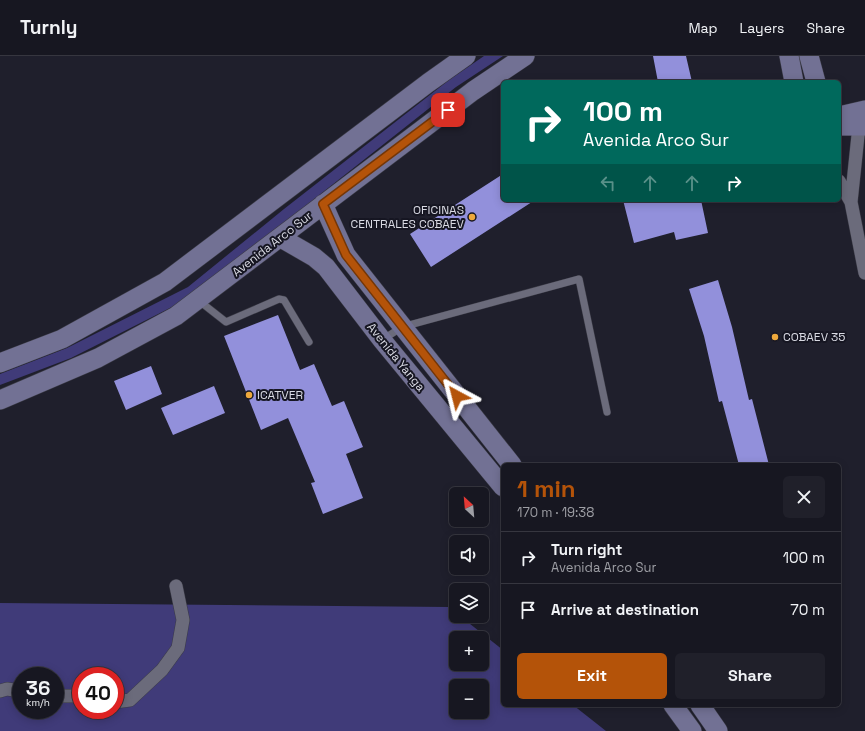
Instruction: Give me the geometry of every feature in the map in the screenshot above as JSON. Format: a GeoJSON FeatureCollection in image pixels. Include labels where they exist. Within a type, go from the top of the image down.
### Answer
{"type":"FeatureCollection","features":[{"type":"Feature","properties":{"kind":"main road"},"geometry":{"type":"LineString","coordinates":[[0,363],[62,339],[165,282],[421,87],[466,56]]}},
{"type":"Feature","properties":{"kind":"main road","name":"Avenida Arco Sur"},"geometry":{"type":"LineString","coordinates":[[0,400],[98,358],[176,316],[473,91],[526,56]]}},
{"type":"Feature","properties":{"kind":"main road"},"geometry":{"type":"LineString","coordinates":[[789,56],[794,80]]}},
{"type":"Feature","properties":{"kind":"main road"},"geometry":{"type":"LineString","coordinates":[[809,56],[815,80]]}},
{"type":"Feature","properties":{"kind":"main road"},"geometry":{"type":"LineString","coordinates":[[841,116],[863,121]]}},
{"type":"Feature","properties":{"kind":"main road"},"geometry":{"type":"LineString","coordinates":[[841,126],[863,121]]}},
{"type":"Feature","properties":{"kind":"main road","name":"Avenida Yanga"},"geometry":{"type":"LineString","coordinates":[[323,204],[346,255],[510,463]]}},
{"type":"Feature","properties":{"kind":"main road","name":"Avenida Yanga"},"geometry":{"type":"LineString","coordinates":[[280,238],[314,257],[326,267],[382,340],[501,485]]}},
{"type":"Feature","properties":{"kind":"main road"},"geometry":{"type":"LineString","coordinates":[[326,267],[346,255]]}},
{"type":"Feature","properties":{"kind":"main road"},"geometry":{"type":"LineString","coordinates":[[675,707],[692,731]]}},
{"type":"Feature","properties":{"kind":"main road"},"geometry":{"type":"LineString","coordinates":[[701,707],[718,731]]}},
{"type":"Feature","properties":{"kind":"street"},"geometry":{"type":"LineString","coordinates":[[851,202],[863,121]]}},
{"type":"Feature","properties":{"kind":"street"},"geometry":{"type":"LineString","coordinates":[[841,184],[851,202],[865,273]]}},
{"type":"Feature","properties":{"kind":"street"},"geometry":{"type":"LineString","coordinates":[[124,701],[130,700],[162,670],[178,648],[183,620],[176,586]]}},
{"type":"Feature","properties":{"kind":"street"},"geometry":{"type":"LineString","coordinates":[[0,691],[7,689],[12,690]]}},
{"type":"Feature","properties":{"kind":"lane"},"geometry":{"type":"LineString","coordinates":[[382,340],[402,327],[579,278],[607,412]]}},
{"type":"Feature","properties":{"kind":"lane"},"geometry":{"type":"LineString","coordinates":[[198,300],[212,313],[226,322],[279,299],[284,300],[309,342]]}},
{"type":"Feature","properties":{"kind":"shaded area"},"geometry":{"type":"Polygon","coordinates":[[[484,56],[503,56],[456,87],[289,219],[174,306],[71,358],[0,385],[0,374],[67,348],[188,287],[284,209],[449,80],[484,56]]]}},
{"type":"Feature","properties":{"kind":"shaded area"},"geometry":{"type":"Polygon","coordinates":[[[0,603],[449,607],[449,623],[469,623],[479,631],[449,631],[449,671],[489,671],[489,639],[501,648],[501,707],[576,707],[606,731],[0,731],[0,603]]]}},
{"type":"Feature","properties":{"kind":"building"},"geometry":{"type":"Polygon","coordinates":[[[653,56],[686,56],[692,80],[658,80],[653,56]]]}},
{"type":"Feature","properties":{"kind":"building","name":"OFICINAS CENTRALES COBAEV"},"geometry":{"type":"Polygon","coordinates":[[[501,175],[501,202],[532,202],[431,267],[410,234],[501,175]]]}},
{"type":"Feature","properties":{"kind":"building"},"geometry":{"type":"Polygon","coordinates":[[[624,202],[701,202],[708,233],[676,240],[674,232],[634,243],[624,202]]]}},
{"type":"Feature","properties":{"kind":"building"},"geometry":{"type":"Polygon","coordinates":[[[718,280],[732,327],[749,400],[752,399],[768,463],[738,463],[722,401],[719,402],[704,336],[689,289],[718,280]]]}},
{"type":"Feature","properties":{"kind":"building"},"geometry":{"type":"Polygon","coordinates":[[[278,315],[300,370],[314,364],[332,406],[344,401],[363,447],[346,454],[363,498],[323,514],[311,483],[315,482],[288,418],[261,430],[224,336],[278,315]]]}},
{"type":"Feature","properties":{"kind":"building"},"geometry":{"type":"Polygon","coordinates":[[[151,366],[162,394],[126,410],[114,381],[151,366]]]}},
{"type":"Feature","properties":{"kind":"building"},"geometry":{"type":"Polygon","coordinates":[[[214,386],[225,413],[173,435],[161,408],[214,386]]]}},
{"type":"Feature","properties":{"kind":"place","name":"OFICINAS CENTRALES COBAEV"},"geometry":{"type":"Point","coordinates":[472,217]}},
{"type":"Feature","properties":{"kind":"place","name":"COBAEV 35"},"geometry":{"type":"Point","coordinates":[775,337]}},
{"type":"Feature","properties":{"kind":"place","name":"ICATVER"},"geometry":{"type":"Point","coordinates":[249,395]}},
{"type":"Feature","properties":{"kind":"route"},"geometry":{"type":"LineString","coordinates":[[448,110],[323,204],[346,255],[457,396]]}}]}
